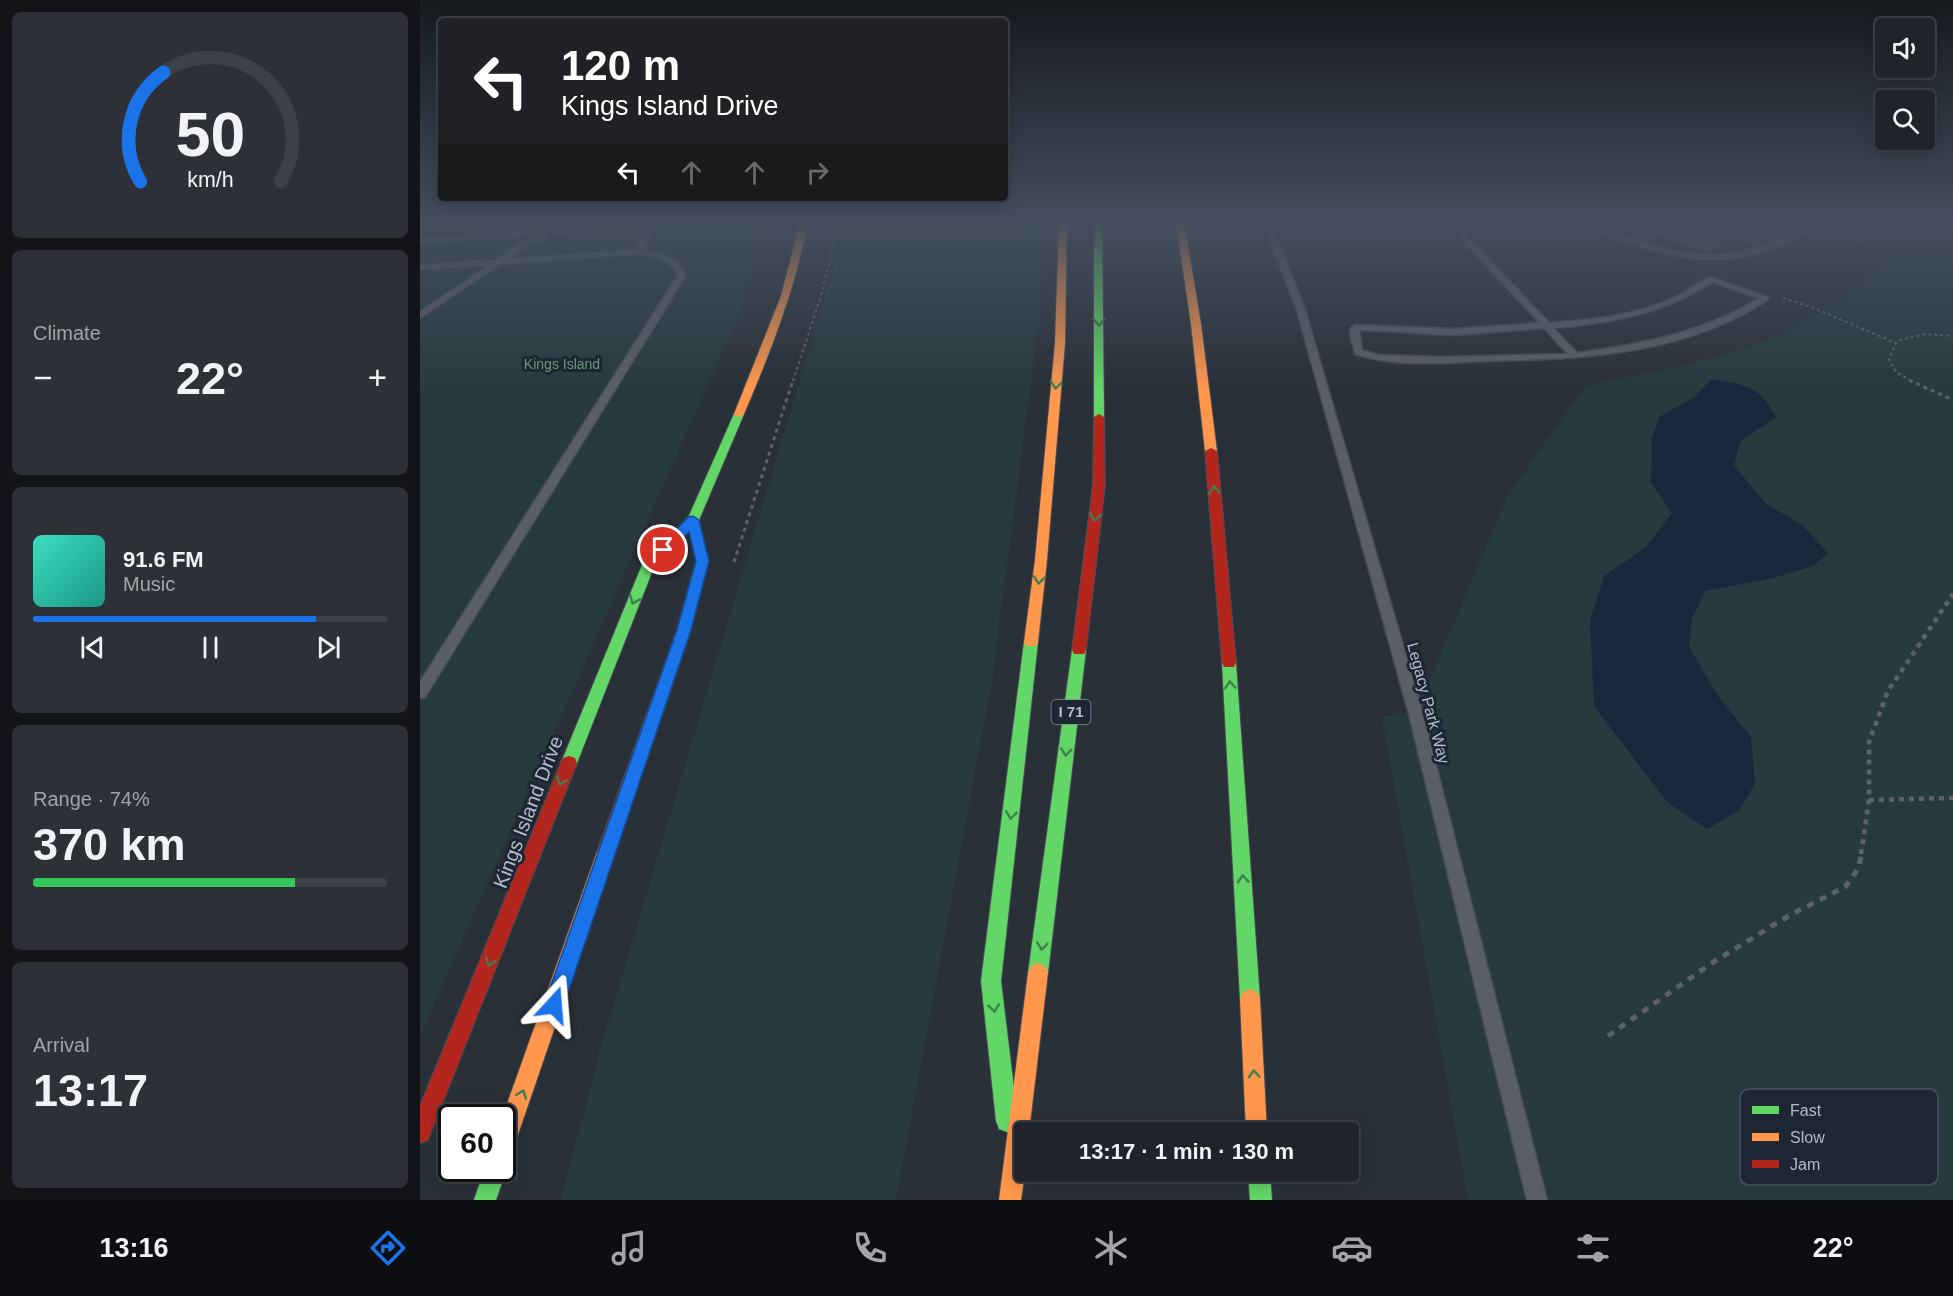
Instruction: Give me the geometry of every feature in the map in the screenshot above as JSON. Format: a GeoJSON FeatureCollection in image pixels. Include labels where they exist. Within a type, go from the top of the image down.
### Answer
{"type":"FeatureCollection","features":[{"type":"Feature","properties":{"kind":"main road","name":"Kings Island Drive"},"geometry":{"type":"LineString","coordinates":[[420,1132],[648,565],[693,520],[760,366],[791,278]]}},
{"type":"Feature","properties":{"kind":"main road"},"geometry":{"type":"LineString","coordinates":[[1014,1174],[991,981],[1041,560],[1060,343],[1062,278]]}},
{"type":"Feature","properties":{"kind":"main road","name":"I 71"},"geometry":{"type":"LineString","coordinates":[[1020,1122],[1099,485],[1098,278]]}},
{"type":"Feature","properties":{"kind":"main road"},"geometry":{"type":"LineString","coordinates":[[1188,278],[1204,386],[1222,567],[1240,822],[1256,1122]]}},
{"type":"Feature","properties":{"kind":"main road"},"geometry":{"type":"LineString","coordinates":[[516,1109],[684,630],[702,561],[693,520]]}},
{"type":"Feature","properties":{"kind":"main road","name":"I 71"},"geometry":{"type":"LineString","coordinates":[[1011,1200],[1014,1174]]}},
{"type":"Feature","properties":{"kind":"main road"},"geometry":{"type":"LineString","coordinates":[[484,1200],[491,1182]]}},
{"type":"Feature","properties":{"kind":"main road"},"geometry":{"type":"LineString","coordinates":[[1260,1182],[1261,1200]]}},
{"type":"Feature","properties":{"kind":"lane"},"geometry":{"type":"LineString","coordinates":[[420,316],[473,278]]}},
{"type":"Feature","properties":{"kind":"lane"},"geometry":{"type":"LineString","coordinates":[[420,693],[515,538],[680,278]]}},
{"type":"Feature","properties":{"kind":"lane","name":"Legacy Park Way"},"geometry":{"type":"LineString","coordinates":[[1289,278],[1301,310],[1416,714],[1537,1200]]}},
{"type":"Feature","properties":{"kind":"lane"},"geometry":{"type":"LineString","coordinates":[[1502,278],[1575,356]]}},
{"type":"Feature","properties":{"kind":"lane"},"geometry":{"type":"LineString","coordinates":[[1711,279],[1765,298],[1746,311],[1713,326],[1671,340],[1631,349],[1575,356],[1442,360],[1377,358],[1358,352],[1353,334],[1355,328],[1365,327],[1455,332],[1586,323],[1630,314],[1686,295],[1711,279]]}},
{"type":"Feature","properties":{"kind":"path"},"geometry":{"type":"LineString","coordinates":[[1765,298],[1782,298],[1811,307],[1896,343]]}},
{"type":"Feature","properties":{"kind":"path"},"geometry":{"type":"LineString","coordinates":[[1953,336],[1928,333],[1911,335],[1896,343],[1889,359],[1896,372],[1919,386],[1953,400]]}},
{"type":"Feature","properties":{"kind":"path"},"geometry":{"type":"LineString","coordinates":[[1608,1036],[1712,963],[1790,915],[1845,887],[1858,869],[1869,800],[1869,742],[1888,691],[1953,594]]}},
{"type":"Feature","properties":{"kind":"path"},"geometry":{"type":"LineString","coordinates":[[1869,800],[1953,798]]}},
{"type":"Feature","properties":{"kind":"green space","name":"Kings Island"},"geometry":{"type":"Polygon","coordinates":[[[420,278],[751,278],[736,321],[420,1036],[420,278]]]}},
{"type":"Feature","properties":{"kind":"green space"},"geometry":{"type":"Polygon","coordinates":[[[830,278],[1041,278],[1039,321],[992,680],[896,1200],[561,1200],[601,1047],[830,278]]]}},
{"type":"Feature","properties":{"kind":"green space"},"geometry":{"type":"Polygon","coordinates":[[[1867,278],[1953,278],[1953,1200],[1468,1200],[1382,716],[1416,713],[1507,497],[1585,386],[1683,366],[1740,350],[1781,334],[1823,312],[1867,278]]]}},
{"type":"Feature","properties":{"kind":"water"},"geometry":{"type":"Polygon","coordinates":[[[1712,379],[1750,388],[1770,406],[1776,417],[1740,442],[1734,465],[1765,503],[1802,525],[1828,553],[1813,566],[1773,578],[1705,591],[1692,619],[1689,646],[1717,695],[1751,737],[1755,784],[1739,810],[1707,829],[1667,802],[1594,706],[1590,621],[1604,576],[1645,548],[1672,513],[1651,482],[1652,438],[1659,417],[1695,397],[1712,379]]]}},
{"type":"Feature","properties":{"kind":"traffic: fast"},"geometry":{"type":"LineString","coordinates":[[1098,278],[1099,417]]}},
{"type":"Feature","properties":{"kind":"traffic: fast"},"geometry":{"type":"LineString","coordinates":[[569,763],[648,565],[693,520],[739,414]]}},
{"type":"Feature","properties":{"kind":"traffic: fast"},"geometry":{"type":"LineString","coordinates":[[1007,1121],[991,981],[1031,642]]}},
{"type":"Feature","properties":{"kind":"traffic: fast"},"geometry":{"type":"LineString","coordinates":[[1038,973],[1079,650]]}},
{"type":"Feature","properties":{"kind":"traffic: fast"},"geometry":{"type":"LineString","coordinates":[[1229,663],[1250,999]]}},
{"type":"Feature","properties":{"kind":"traffic: fast"},"geometry":{"type":"LineString","coordinates":[[485,1200],[491,1182]]}},
{"type":"Feature","properties":{"kind":"traffic: fast"},"geometry":{"type":"LineString","coordinates":[[1260,1182],[1261,1200]]}},
{"type":"Feature","properties":{"kind":"traffic: slow"},"geometry":{"type":"LineString","coordinates":[[739,414],[768,344],[791,278]]}},
{"type":"Feature","properties":{"kind":"traffic: slow"},"geometry":{"type":"LineString","coordinates":[[1031,642],[1041,560],[1060,343],[1062,278]]}},
{"type":"Feature","properties":{"kind":"traffic: slow"},"geometry":{"type":"LineString","coordinates":[[1189,278],[1211,451]]}},
{"type":"Feature","properties":{"kind":"traffic: slow"},"geometry":{"type":"LineString","coordinates":[[516,1109],[606,852]]}},
{"type":"Feature","properties":{"kind":"traffic: slow"},"geometry":{"type":"LineString","coordinates":[[1010,1200],[1038,973]]}},
{"type":"Feature","properties":{"kind":"traffic: slow"},"geometry":{"type":"LineString","coordinates":[[1250,999],[1256,1122]]}},
{"type":"Feature","properties":{"kind":"traffic: jam"},"geometry":{"type":"LineString","coordinates":[[1079,650],[1099,485],[1099,417]]}},
{"type":"Feature","properties":{"kind":"traffic: jam"},"geometry":{"type":"LineString","coordinates":[[1211,451],[1229,663]]}},
{"type":"Feature","properties":{"kind":"traffic: jam"},"geometry":{"type":"LineString","coordinates":[[606,852],[684,630],[702,561],[693,520]]}},
{"type":"Feature","properties":{"kind":"traffic: jam"},"geometry":{"type":"LineString","coordinates":[[420,1132],[569,763]]}},
{"type":"Feature","properties":{"kind":"route"},"geometry":{"type":"LineString","coordinates":[[554,1005],[684,630],[702,561],[693,520],[663,550]]}}]}
